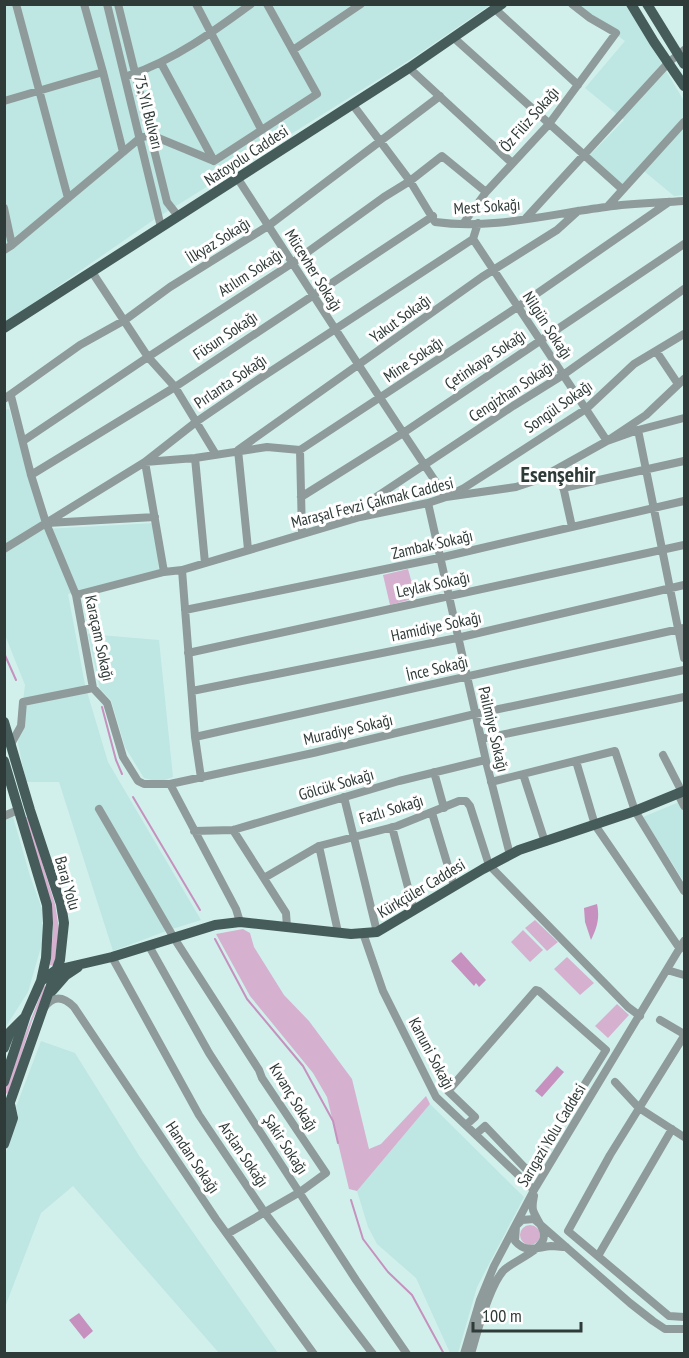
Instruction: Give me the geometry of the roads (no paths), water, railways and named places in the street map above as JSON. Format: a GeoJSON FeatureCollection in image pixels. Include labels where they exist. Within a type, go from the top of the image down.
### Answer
{"type":"FeatureCollection","features":[{"type":"Feature","properties":{"kind":"main road"},"geometry":{"type":"LineString","coordinates":[[631,4],[684,86]]}},
{"type":"Feature","properties":{"kind":"main road"},"geometry":{"type":"LineString","coordinates":[[647,4],[682,56]]}},
{"type":"Feature","properties":{"kind":"main road","name":"Natoyolu Caddesi"},"geometry":{"type":"LineString","coordinates":[[5,329],[409,68],[499,7]]}},
{"type":"Feature","properties":{"kind":"main road","name":"Baraj Yolu"},"geometry":{"type":"LineString","coordinates":[[4,722],[61,904],[63,940],[60,960],[18,1080],[7,1102],[4,1119]]}},
{"type":"Feature","properties":{"kind":"main road","name":"Baraj Yolu"},"geometry":{"type":"LineString","coordinates":[[4,761],[47,905],[48,941],[41,981],[26,1015],[5,1081]]}},
{"type":"Feature","properties":{"kind":"main road","name":"Kürkçüler Caddesi"},"geometry":{"type":"LineString","coordinates":[[56,970],[112,957],[215,925],[240,922],[338,932],[377,932],[489,865],[510,855],[635,811],[681,792]]}},
{"type":"Feature","properties":{"kind":"main road"},"geometry":{"type":"LineString","coordinates":[[18,810],[29,806]]}},
{"type":"Feature","properties":{"kind":"main road"},"geometry":{"type":"LineString","coordinates":[[47,997],[56,984],[80,965]]}},
{"type":"Feature","properties":{"kind":"main road"},"geometry":{"type":"LineString","coordinates":[[41,981],[56,970]]}},
{"type":"Feature","properties":{"kind":"main road"},"geometry":{"type":"LineString","coordinates":[[4,1048],[7,1033],[26,1015]]}},
{"type":"Feature","properties":{"kind":"main road"},"geometry":{"type":"LineString","coordinates":[[5,1081],[12,1083],[18,1080]]}},
{"type":"Feature","properties":{"kind":"main road"},"geometry":{"type":"LineString","coordinates":[[4,1144],[13,1118],[7,1102]]}},
{"type":"Feature","properties":{"kind":"street"},"geometry":{"type":"LineString","coordinates":[[16,4],[68,198]]}},
{"type":"Feature","properties":{"kind":"street"},"geometry":{"type":"LineString","coordinates":[[84,4],[123,152]]}},
{"type":"Feature","properties":{"kind":"street","name":"75. Yıl Bulvarı"},"geometry":{"type":"LineString","coordinates":[[107,4],[161,227]]}},
{"type":"Feature","properties":{"kind":"street","name":"75. Yıl Bulvarı"},"geometry":{"type":"LineString","coordinates":[[118,4],[167,202],[178,216]]}},
{"type":"Feature","properties":{"kind":"street"},"geometry":{"type":"LineString","coordinates":[[196,4],[261,129]]}},
{"type":"Feature","properties":{"kind":"street"},"geometry":{"type":"LineString","coordinates":[[125,77],[160,63],[212,33],[251,4]]}},
{"type":"Feature","properties":{"kind":"street"},"geometry":{"type":"LineString","coordinates":[[214,161],[317,94],[267,4]]}},
{"type":"Feature","properties":{"kind":"street"},"geometry":{"type":"LineString","coordinates":[[293,50],[361,4]]}},
{"type":"Feature","properties":{"kind":"street","name":"Öz Filiz Sokağı"},"geometry":{"type":"LineString","coordinates":[[463,224],[486,192],[549,124],[616,33],[572,4]]}},
{"type":"Feature","properties":{"kind":"street"},"geometry":{"type":"LineString","coordinates":[[499,7],[578,85]]}},
{"type":"Feature","properties":{"kind":"street"},"geometry":{"type":"LineString","coordinates":[[454,38],[622,189]]}},
{"type":"Feature","properties":{"kind":"street"},"geometry":{"type":"LineString","coordinates":[[526,218],[669,62],[682,56]]}},
{"type":"Feature","properties":{"kind":"street"},"geometry":{"type":"LineString","coordinates":[[160,63],[214,161]]}},
{"type":"Feature","properties":{"kind":"street"},"geometry":{"type":"LineString","coordinates":[[409,68],[512,163]]}},
{"type":"Feature","properties":{"kind":"street"},"geometry":{"type":"LineString","coordinates":[[4,101],[103,72]]}},
{"type":"Feature","properties":{"kind":"street","name":"İlkyaz Sokağı"},"geometry":{"type":"LineString","coordinates":[[8,397],[80,345],[125,320],[170,287],[268,226],[441,96]]}},
{"type":"Feature","properties":{"kind":"street","name":"Mest Sokağı"},"geometry":{"type":"LineString","coordinates":[[352,105],[410,182],[435,222],[478,223],[608,206],[684,201]]}},
{"type":"Feature","properties":{"kind":"street"},"geometry":{"type":"LineString","coordinates":[[608,206],[684,122]]}},
{"type":"Feature","properties":{"kind":"street"},"geometry":{"type":"LineString","coordinates":[[8,248],[140,138],[151,135],[214,161]]}},
{"type":"Feature","properties":{"kind":"street","name":"Atılım Sokağı"},"geometry":{"type":"LineString","coordinates":[[23,441],[291,264],[384,197],[410,182],[442,156],[486,192]]}},
{"type":"Feature","properties":{"kind":"street","name":"Mücevher Sokağı"},"geometry":{"type":"LineString","coordinates":[[237,179],[333,329],[446,497]]}},
{"type":"Feature","properties":{"kind":"street","name":"Mine Sokağı"},"geometry":{"type":"LineString","coordinates":[[300,450],[519,306],[669,202]]}},
{"type":"Feature","properties":{"kind":"street"},"geometry":{"type":"LineString","coordinates":[[4,208],[8,248]]}},
{"type":"Feature","properties":{"kind":"street","name":"Yakut Sokağı"},"geometry":{"type":"LineString","coordinates":[[238,450],[494,270],[556,230],[578,211]]}},
{"type":"Feature","properties":{"kind":"street","name":"Füsun Sokağı"},"geometry":{"type":"LineString","coordinates":[[31,475],[175,387],[312,294],[433,216]]}},
{"type":"Feature","properties":{"kind":"street"},"geometry":{"type":"LineString","coordinates":[[473,240],[478,223]]}},
{"type":"Feature","properties":{"kind":"street","name":"Nilgün Sokağı"},"geometry":{"type":"LineString","coordinates":[[473,240],[607,441]]}},
{"type":"Feature","properties":{"kind":"street","name":"Pırlanta Sokağı"},"geometry":{"type":"LineString","coordinates":[[4,549],[145,462],[196,422],[333,329],[473,240]]}},
{"type":"Feature","properties":{"kind":"street","name":"Çetinkaya Sokağı"},"geometry":{"type":"LineString","coordinates":[[301,497],[403,433],[684,244]]}},
{"type":"Feature","properties":{"kind":"street"},"geometry":{"type":"LineString","coordinates":[[92,272],[148,357],[175,387],[215,453]]}},
{"type":"Feature","properties":{"kind":"street","name":"Cengizhan Sokağı"},"geometry":{"type":"LineString","coordinates":[[360,517],[358,509],[563,375],[684,289]]}},
{"type":"Feature","properties":{"kind":"street","name":"Songül Sokağı"},"geometry":{"type":"LineString","coordinates":[[446,497],[464,488],[586,408],[634,364],[684,334]]}},
{"type":"Feature","properties":{"kind":"street"},"geometry":{"type":"LineString","coordinates":[[656,351],[681,382]]}},
{"type":"Feature","properties":{"kind":"street","name":"Maraşal Fevzi Çakmak Caddesi"},"geometry":{"type":"LineString","coordinates":[[76,595],[164,572],[182,570],[360,517],[446,497],[516,487],[537,480],[607,441],[646,415],[681,382]]}},
{"type":"Feature","properties":{"kind":"street","name":"Karaçam Sokağı"},"geometry":{"type":"LineString","coordinates":[[8,397],[46,523],[76,595],[93,688],[107,703],[123,757],[138,780],[144,784],[170,784]]}},
{"type":"Feature","properties":{"kind":"street"},"geometry":{"type":"LineString","coordinates":[[607,441],[684,418]]}},
{"type":"Feature","properties":{"kind":"street"},"geometry":{"type":"LineString","coordinates":[[638,430],[682,629],[684,658]]}},
{"type":"Feature","properties":{"kind":"street"},"geometry":{"type":"LineString","coordinates":[[164,572],[145,462],[195,458],[215,453],[267,447],[300,450],[302,534]]}},
{"type":"Feature","properties":{"kind":"street"},"geometry":{"type":"LineString","coordinates":[[238,450],[248,549]]}},
{"type":"Feature","properties":{"kind":"street"},"geometry":{"type":"LineString","coordinates":[[195,458],[205,563]]}},
{"type":"Feature","properties":{"kind":"street"},"geometry":{"type":"LineString","coordinates":[[563,488],[684,461]]}},
{"type":"Feature","properties":{"kind":"street"},"geometry":{"type":"LineString","coordinates":[[559,468],[572,527]]}},
{"type":"Feature","properties":{"kind":"street","name":"Zambak Sokağı"},"geometry":{"type":"LineString","coordinates":[[185,610],[439,558],[684,501]]}},
{"type":"Feature","properties":{"kind":"street","name":"Pailmiye Sokağı"},"geometry":{"type":"LineString","coordinates":[[428,503],[485,760],[510,855]]}},
{"type":"Feature","properties":{"kind":"street"},"geometry":{"type":"LineString","coordinates":[[46,523],[155,517]]}},
{"type":"Feature","properties":{"kind":"street","name":"Leylak Sokağı"},"geometry":{"type":"LineString","coordinates":[[188,653],[684,545]]}},
{"type":"Feature","properties":{"kind":"street"},"geometry":{"type":"LineString","coordinates":[[182,570],[195,736],[201,778]]}},
{"type":"Feature","properties":{"kind":"street","name":"Hamidiye Sokağı"},"geometry":{"type":"LineString","coordinates":[[192,691],[457,638],[684,585]]}},
{"type":"Feature","properties":{"kind":"street","name":"İnce Sokağı"},"geometry":{"type":"LineString","coordinates":[[195,736],[682,629]]}},
{"type":"Feature","properties":{"kind":"street","name":"Muradiye Sokağı"},"geometry":{"type":"LineString","coordinates":[[170,784],[475,714],[684,670]]}},
{"type":"Feature","properties":{"kind":"street"},"geometry":{"type":"LineString","coordinates":[[11,744],[21,726],[23,702],[93,688]]}},
{"type":"Feature","properties":{"kind":"street"},"geometry":{"type":"LineString","coordinates":[[481,739],[684,697]]}},
{"type":"Feature","properties":{"kind":"street"},"geometry":{"type":"LineString","coordinates":[[491,782],[615,751],[635,811],[684,891]]}},
{"type":"Feature","properties":{"kind":"street"},"geometry":{"type":"LineString","coordinates":[[663,755],[681,792],[684,806]]}},
{"type":"Feature","properties":{"kind":"street","name":"Gölcük Sokağı"},"geometry":{"type":"LineString","coordinates":[[194,831],[233,830],[434,772],[485,760]]}},
{"type":"Feature","properties":{"kind":"street"},"geometry":{"type":"LineString","coordinates":[[576,760],[595,825],[682,945]]}},
{"type":"Feature","properties":{"kind":"street"},"geometry":{"type":"LineString","coordinates":[[434,772],[444,808]]}},
{"type":"Feature","properties":{"kind":"street"},"geometry":{"type":"LineString","coordinates":[[523,774],[545,842]]}},
{"type":"Feature","properties":{"kind":"street"},"geometry":{"type":"LineString","coordinates":[[170,784],[236,909],[240,922]]}},
{"type":"Feature","properties":{"kind":"street"},"geometry":{"type":"LineString","coordinates":[[344,797],[377,932]]}},
{"type":"Feature","properties":{"kind":"street","name":"Fazlı Sokağı"},"geometry":{"type":"LineString","coordinates":[[264,878],[319,846],[392,827],[459,801],[468,803],[489,865]]}},
{"type":"Feature","properties":{"kind":"street"},"geometry":{"type":"LineString","coordinates":[[99,809],[174,938]]}},
{"type":"Feature","properties":{"kind":"street"},"geometry":{"type":"LineString","coordinates":[[4,816],[18,810]]}},
{"type":"Feature","properties":{"kind":"street"},"geometry":{"type":"LineString","coordinates":[[432,813],[454,886]]}},
{"type":"Feature","properties":{"kind":"street"},"geometry":{"type":"LineString","coordinates":[[392,827],[414,910]]}},
{"type":"Feature","properties":{"kind":"street"},"geometry":{"type":"LineString","coordinates":[[233,830],[286,913],[287,927]]}},
{"type":"Feature","properties":{"kind":"street"},"geometry":{"type":"LineString","coordinates":[[319,846],[338,932]]}},
{"type":"Feature","properties":{"kind":"street"},"geometry":{"type":"LineString","coordinates":[[489,865],[628,1007],[640,1016]]}},
{"type":"Feature","properties":{"kind":"street","name":"Kanuni Sokağı"},"geometry":{"type":"LineString","coordinates":[[363,933],[383,992],[435,1095],[534,1190]]}},
{"type":"Feature","properties":{"kind":"street","name":"Kıvanç Sokağı"},"geometry":{"type":"LineString","coordinates":[[174,938],[262,1078],[326,1173],[265,1214],[227,1234]]}},
{"type":"Feature","properties":{"kind":"street","name":"Sarıgazi Yolu Caddesi"},"geometry":{"type":"LineString","coordinates":[[464,1353],[480,1300],[494,1266],[534,1190],[682,945]]}},
{"type":"Feature","properties":{"kind":"street","name":"Şakir Sokağı"},"geometry":{"type":"LineString","coordinates":[[149,946],[209,1053],[356,1280],[407,1353]]}},
{"type":"Feature","properties":{"kind":"street","name":"Arslan Sokağı"},"geometry":{"type":"LineString","coordinates":[[112,957],[199,1115],[265,1214],[373,1353]]}},
{"type":"Feature","properties":{"kind":"street"},"geometry":{"type":"LineString","coordinates":[[667,970],[684,975]]}},
{"type":"Feature","properties":{"kind":"street"},"geometry":{"type":"LineString","coordinates":[[536,990],[539,991],[606,1050],[532,1167],[526,1169],[485,1126],[448,1091],[536,990]]}},
{"type":"Feature","properties":{"kind":"street","name":"Handan Sokağı"},"geometry":{"type":"LineString","coordinates":[[42,1011],[48,1003],[61,998],[74,1007],[227,1234],[314,1353]]}},
{"type":"Feature","properties":{"kind":"street"},"geometry":{"type":"LineString","coordinates":[[660,1020],[684,1035],[610,1155],[568,1231],[669,1316],[684,1317]]}},
{"type":"Feature","properties":{"kind":"street"},"geometry":{"type":"LineString","coordinates":[[615,1082],[639,1108],[684,1137]]}},
{"type":"Feature","properties":{"kind":"street"},"geometry":{"type":"LineString","coordinates":[[466,1125],[475,1117]]}},
{"type":"Feature","properties":{"kind":"street"},"geometry":{"type":"LineString","coordinates":[[476,1134],[485,1126]]}},
{"type":"Feature","properties":{"kind":"street"},"geometry":{"type":"LineString","coordinates":[[598,1256],[672,1129]]}},
{"type":"Feature","properties":{"kind":"street"},"geometry":{"type":"LineString","coordinates":[[471,1353],[479,1325],[502,1272],[541,1245],[545,1238],[533,1211],[534,1190]]}},
{"type":"Feature","properties":{"kind":"street"},"geometry":{"type":"LineString","coordinates":[[566,1247],[525,1249],[515,1241],[516,1226],[522,1220],[530,1219],[539,1222],[630,1303],[665,1329],[684,1329]]}},
{"type":"Feature","properties":{"kind":"waterway"},"geometry":{"type":"LineString","coordinates":[[4,653],[16,680]]}},
{"type":"Feature","properties":{"kind":"waterway"},"geometry":{"type":"LineString","coordinates":[[102,707],[122,774]]}},
{"type":"Feature","properties":{"kind":"waterway"},"geometry":{"type":"LineString","coordinates":[[133,797],[200,910]]}},
{"type":"Feature","properties":{"kind":"waterway"},"geometry":{"type":"LineString","coordinates":[[215,939],[247,999],[303,1066],[333,1121],[338,1143]]}},
{"type":"Feature","properties":{"kind":"waterway"},"geometry":{"type":"LineString","coordinates":[[351,1200],[363,1239],[388,1272],[412,1295],[444,1354]]}},
{"type":"Feature","properties":{"kind":"district","name":"Esenşehir"},"geometry":{"type":"Point","coordinates":[558,474]}}]}
